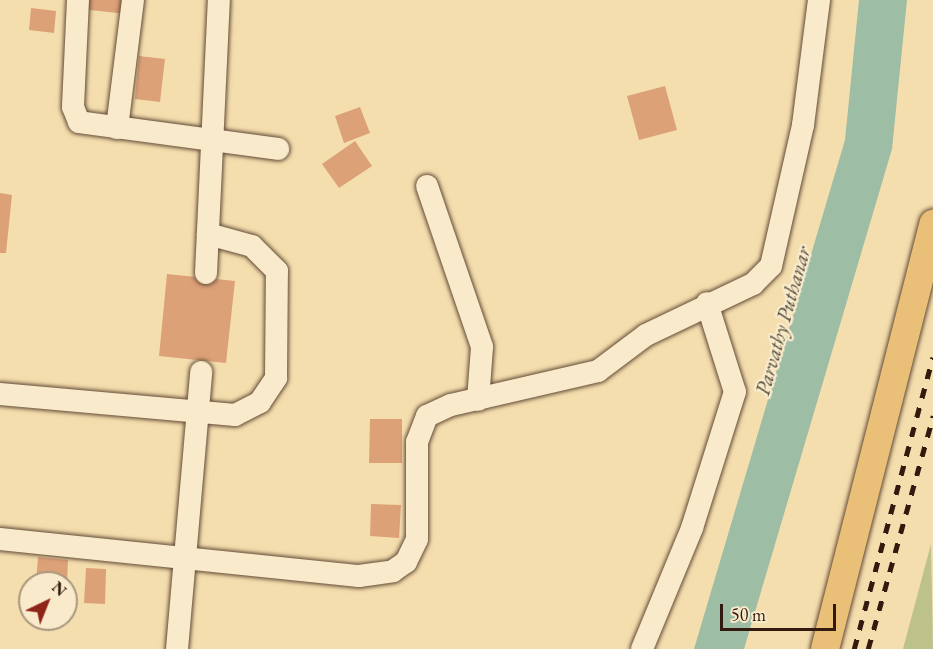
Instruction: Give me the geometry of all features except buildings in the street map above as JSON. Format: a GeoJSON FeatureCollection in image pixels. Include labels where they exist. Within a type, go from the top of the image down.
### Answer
{"type":"FeatureCollection","features":[{"type":"Feature","properties":{"kind":"main road"},"geometry":{"type":"LineString","coordinates":[[825,649],[933,224]]}},
{"type":"Feature","properties":{"kind":"lane"},"geometry":{"type":"LineString","coordinates":[[78,0],[75,116],[88,126],[209,143],[278,149]]}},
{"type":"Feature","properties":{"kind":"lane"},"geometry":{"type":"LineString","coordinates":[[117,129],[133,0]]}},
{"type":"Feature","properties":{"kind":"lane"},"geometry":{"type":"LineString","coordinates":[[206,273],[209,143],[219,0]]}},
{"type":"Feature","properties":{"kind":"lane"},"geometry":{"type":"LineString","coordinates":[[0,539],[185,556],[359,576],[393,571],[406,562],[417,539],[421,425],[438,410],[598,371],[646,335],[707,303],[753,284],[771,266],[803,124],[819,0]]}},
{"type":"Feature","properties":{"kind":"lane"},"geometry":{"type":"LineString","coordinates":[[428,186],[482,347],[478,400]]}},
{"type":"Feature","properties":{"kind":"lane"},"geometry":{"type":"LineString","coordinates":[[0,394],[235,415],[271,392],[281,292],[277,271],[264,256],[246,244],[208,234]]}},
{"type":"Feature","properties":{"kind":"lane"},"geometry":{"type":"LineString","coordinates":[[642,649],[692,528],[735,392],[707,303]]}},
{"type":"Feature","properties":{"kind":"lane"},"geometry":{"type":"LineString","coordinates":[[177,649],[201,372]]}},
{"type":"Feature","properties":{"kind":"shaded area"},"geometry":{"type":"Polygon","coordinates":[[[859,0],[907,0],[892,149],[744,649],[694,649],[845,140],[859,0]]]}},
{"type":"Feature","properties":{"kind":"shaded area"},"geometry":{"type":"Polygon","coordinates":[[[931,544],[933,649],[903,649],[931,544]]]}},
{"type":"Feature","properties":{"kind":"railway"},"geometry":{"type":"LineString","coordinates":[[854,649],[933,357]]}},
{"type":"Feature","properties":{"kind":"railway"},"geometry":{"type":"LineString","coordinates":[[868,649],[933,416]]}},
{"type":"Feature","properties":{"kind":"water label","name":"Parvathy Puthanar"},"geometry":{"type":"Point","coordinates":[783,321]}}]}
